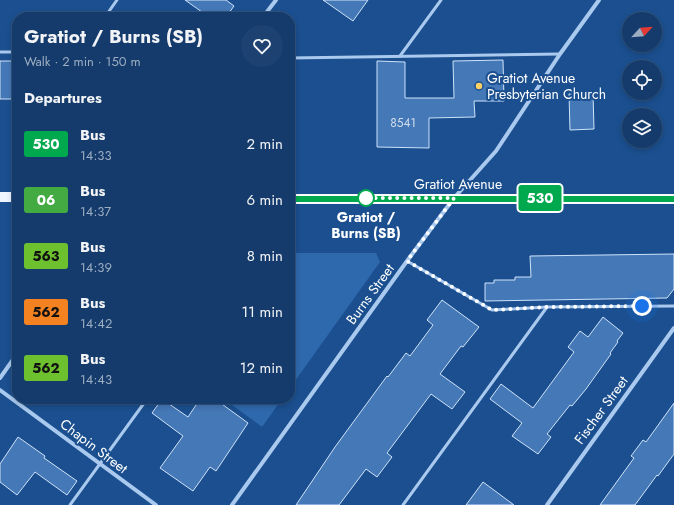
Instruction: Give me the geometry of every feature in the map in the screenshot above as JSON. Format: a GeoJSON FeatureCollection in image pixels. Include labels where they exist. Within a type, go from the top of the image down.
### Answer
{"type":"FeatureCollection","features":[{"type":"Feature","properties":{"kind":"main road"},"geometry":{"type":"LineString","coordinates":[[0,197],[12,197]]}},
{"type":"Feature","properties":{"kind":"main road","name":"Gratiot Avenue"},"geometry":{"type":"LineString","coordinates":[[295,199],[674,199]]}},
{"type":"Feature","properties":{"kind":"street"},"geometry":{"type":"LineString","coordinates":[[268,12],[276,0]]}},
{"type":"Feature","properties":{"kind":"street","name":"Burns Street"},"geometry":{"type":"LineString","coordinates":[[232,505],[407,261],[454,198],[496,151],[560,54],[599,0]]}},
{"type":"Feature","properties":{"kind":"street","name":"Fischer Street"},"geometry":{"type":"LineString","coordinates":[[547,505],[674,328]]}},
{"type":"Feature","properties":{"kind":"street"},"geometry":{"type":"LineString","coordinates":[[0,378],[12,361]]}},
{"type":"Feature","properties":{"kind":"street","name":"Chapin Street"},"geometry":{"type":"LineString","coordinates":[[0,390],[12,399]]}},
{"type":"Feature","properties":{"kind":"street","name":"Chapin Street"},"geometry":{"type":"LineString","coordinates":[[19,404],[156,505]]}},
{"type":"Feature","properties":{"kind":"lane"},"geometry":{"type":"LineString","coordinates":[[109,12],[117,0]]}},
{"type":"Feature","properties":{"kind":"lane"},"geometry":{"type":"LineString","coordinates":[[400,56],[441,0]]}},
{"type":"Feature","properties":{"kind":"lane"},"geometry":{"type":"LineString","coordinates":[[0,52],[12,52]]}},
{"type":"Feature","properties":{"kind":"lane"},"geometry":{"type":"LineString","coordinates":[[295,58],[560,54]]}},
{"type":"Feature","properties":{"kind":"lane"},"geometry":{"type":"LineString","coordinates":[[407,261],[492,310],[547,307],[674,306]]}},
{"type":"Feature","properties":{"kind":"lane"},"geometry":{"type":"LineString","coordinates":[[403,505],[547,307]]}},
{"type":"Feature","properties":{"kind":"lane"},"geometry":{"type":"LineString","coordinates":[[70,505],[143,404]]}},
{"type":"Feature","properties":{"kind":"shaded area"},"geometry":{"type":"Polygon","coordinates":[[[295,253],[376,253],[380,262],[295,381],[295,253]]]}},
{"type":"Feature","properties":{"kind":"shaded area"},"geometry":{"type":"Polygon","coordinates":[[[231,404],[278,404],[262,427],[231,404]]]}},
{"type":"Feature","properties":{"kind":"building"},"geometry":{"type":"Polygon","coordinates":[[[185,0],[226,0],[234,6],[230,12],[202,12],[185,0]]]}},
{"type":"Feature","properties":{"kind":"building"},"geometry":{"type":"Polygon","coordinates":[[[323,0],[368,0],[353,21],[323,0]]]}},
{"type":"Feature","properties":{"kind":"building"},"geometry":{"type":"Polygon","coordinates":[[[503,60],[504,101],[474,101],[475,117],[429,118],[429,148],[377,147],[377,61],[405,62],[405,98],[454,98],[453,61],[503,60]]]}},
{"type":"Feature","properties":{"kind":"building"},"geometry":{"type":"Polygon","coordinates":[[[0,61],[12,61],[12,99],[0,99],[0,61]]]}},
{"type":"Feature","properties":{"kind":"building"},"geometry":{"type":"Polygon","coordinates":[[[569,94],[593,94],[594,129],[570,130],[569,94]]]}},
{"type":"Feature","properties":{"kind":"building"},"geometry":{"type":"Polygon","coordinates":[[[674,254],[674,289],[667,298],[485,301],[485,283],[494,283],[494,280],[515,280],[515,277],[531,277],[530,256],[674,254]]]}},
{"type":"Feature","properties":{"kind":"building"},"geometry":{"type":"Polygon","coordinates":[[[442,300],[479,327],[463,347],[461,346],[440,374],[465,392],[452,409],[431,394],[387,453],[392,457],[377,477],[366,469],[339,505],[296,505],[335,447],[387,376],[388,377],[406,353],[410,356],[433,325],[427,320],[442,300]]]}},
{"type":"Feature","properties":{"kind":"building"},"geometry":{"type":"Polygon","coordinates":[[[603,317],[623,333],[610,353],[611,354],[586,389],[572,406],[570,405],[547,434],[551,437],[538,454],[512,436],[522,423],[490,399],[501,384],[533,408],[574,352],[568,347],[580,331],[588,337],[603,317]]]}},
{"type":"Feature","properties":{"kind":"building"},"geometry":{"type":"Polygon","coordinates":[[[674,403],[674,454],[635,505],[600,505],[634,458],[631,456],[643,440],[646,442],[674,403]]]}},
{"type":"Feature","properties":{"kind":"building"},"geometry":{"type":"Polygon","coordinates":[[[158,404],[169,404],[188,417],[197,404],[222,404],[248,423],[216,471],[210,467],[193,491],[160,468],[183,436],[152,413],[158,404]]]}},
{"type":"Feature","properties":{"kind":"building"},"geometry":{"type":"Polygon","coordinates":[[[18,437],[45,456],[44,458],[77,481],[67,495],[35,472],[17,495],[0,482],[0,464],[18,437]]]}},
{"type":"Feature","properties":{"kind":"building"},"geometry":{"type":"Polygon","coordinates":[[[483,482],[514,505],[466,505],[483,482]]]}},
{"type":"Feature","properties":{"kind":"bus line","name":"530"},"geometry":{"type":"LineString","coordinates":[[295,199],[674,199]]}},
{"type":"Feature","properties":{"kind":"place","name":"Gratiot Avenue Presbyterian Church"},"geometry":{"type":"Point","coordinates":[479,86]}},
{"type":"Feature","properties":{"kind":"place","name":"Gratiot / Burns (SB)"},"geometry":{"type":"Point","coordinates":[366,198]}},
{"type":"Feature","properties":{"kind":"route"},"geometry":{"type":"LineString","coordinates":[[366,198],[360,198],[454,198],[407,261],[492,310],[547,307],[642,306]]}}]}
